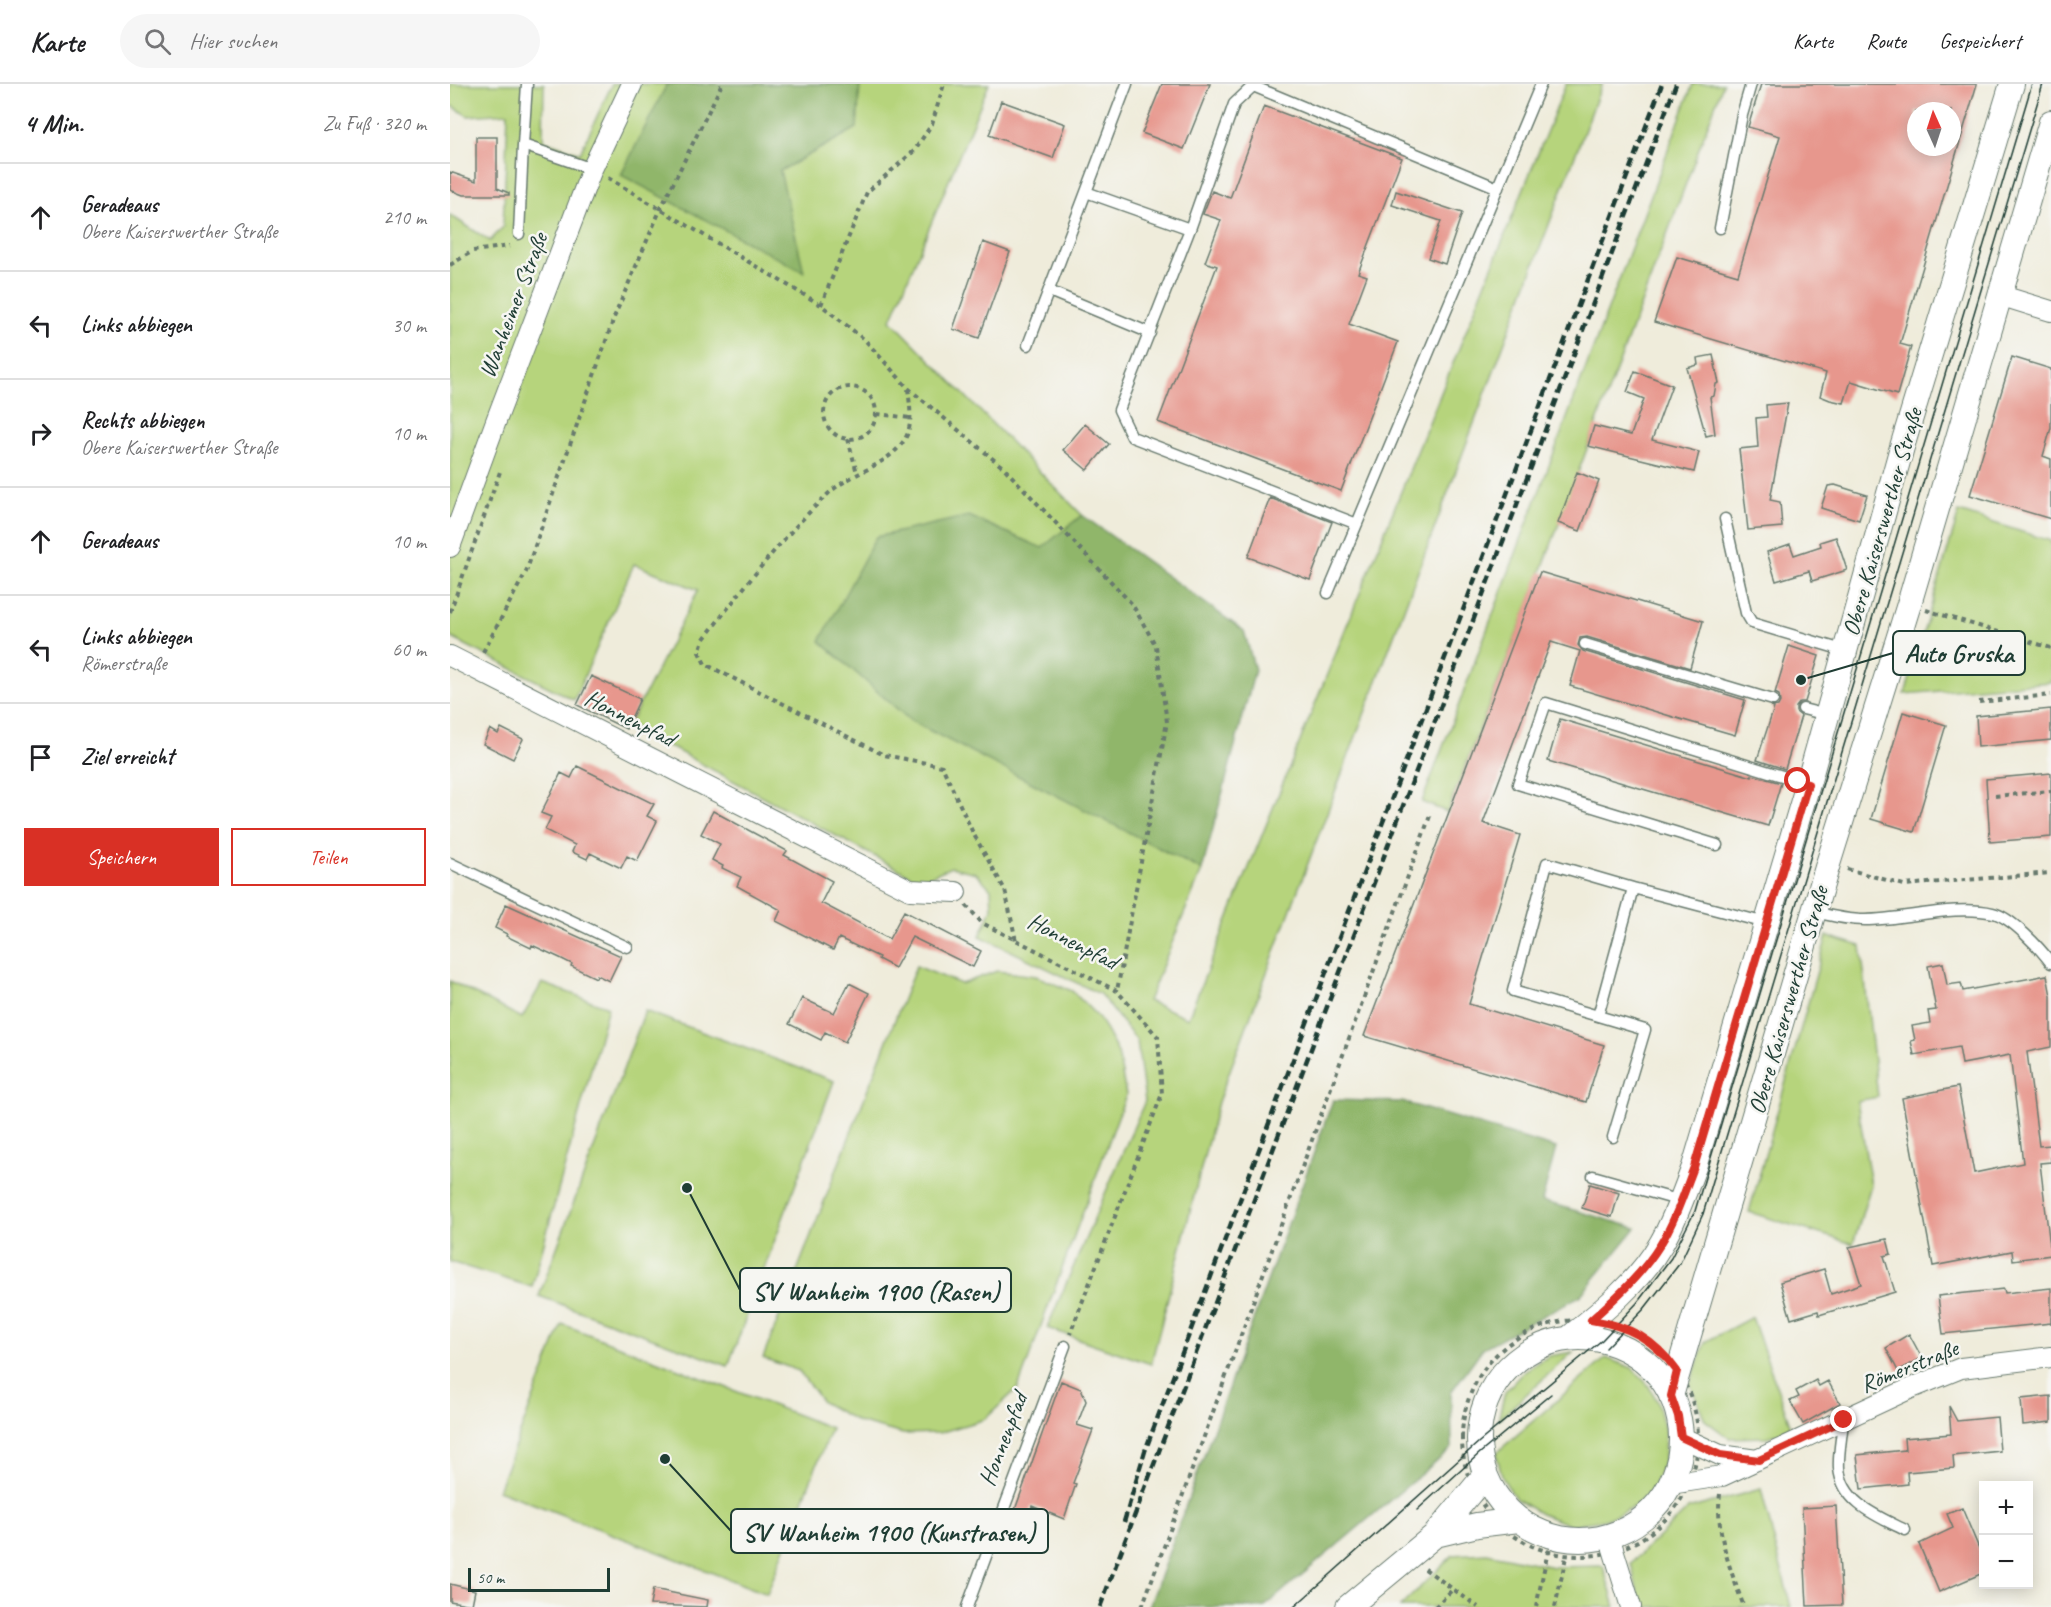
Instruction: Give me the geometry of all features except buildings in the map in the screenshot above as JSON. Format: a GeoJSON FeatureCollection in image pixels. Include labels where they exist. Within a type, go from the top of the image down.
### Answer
{"type":"FeatureCollection","features":[{"type":"Feature","properties":{"kind":"street","name":"Wanheimer Straße"},"geometry":{"type":"LineString","coordinates":[[450,547],[592,169],[632,84]]}},
{"type":"Feature","properties":{"kind":"street","name":"Obere Kaiserswerther Straße"},"geometry":{"type":"LineString","coordinates":[[1568,1339],[1628,1288],[1661,1244],[1694,1167],[1808,784],[1902,447],[2012,84]]}},
{"type":"Feature","properties":{"kind":"street","name":"Obere Kaiserswerther Straße"},"geometry":{"type":"LineString","coordinates":[[1671,1396],[2051,122]]}},
{"type":"Feature","properties":{"kind":"street"},"geometry":{"type":"LineString","coordinates":[[1999,295],[2051,311]]}},
{"type":"Feature","properties":{"kind":"street","name":"Honnenpfad"},"geometry":{"type":"LineString","coordinates":[[450,656],[910,890],[956,892]]}},
{"type":"Feature","properties":{"kind":"street"},"geometry":{"type":"LineString","coordinates":[[1348,1607],[1435,1535],[1480,1482],[1479,1442],[1482,1412],[1494,1385],[1514,1362],[1539,1347],[1568,1339],[1602,1340],[1636,1355],[1656,1373],[1671,1396],[1678,1416],[1681,1437],[1678,1461],[1680,1483],[1612,1544]]}},
{"type":"Feature","properties":{"kind":"street","name":"Römerstraße"},"geometry":{"type":"LineString","coordinates":[[1680,1483],[1722,1476],[1909,1389],[1961,1368],[2051,1357]]}},
{"type":"Feature","properties":{"kind":"street"},"geometry":{"type":"LineString","coordinates":[[1681,1437],[1720,1455],[1759,1460]]}},
{"type":"Feature","properties":{"kind":"street"},"geometry":{"type":"LineString","coordinates":[[1480,1482],[1499,1500],[1509,1521]]}},
{"type":"Feature","properties":{"kind":"street"},"geometry":{"type":"LineString","coordinates":[[1435,1535],[1476,1525],[1509,1521],[1572,1540],[1591,1539],[1612,1544]]}},
{"type":"Feature","properties":{"kind":"street"},"geometry":{"type":"LineString","coordinates":[[1612,1544],[1631,1607]]}},
{"type":"Feature","properties":{"kind":"lane"},"geometry":{"type":"LineString","coordinates":[[519,234],[527,84]]}},
{"type":"Feature","properties":{"kind":"lane"},"geometry":{"type":"LineString","coordinates":[[1028,345],[1127,84]]}},
{"type":"Feature","properties":{"kind":"lane"},"geometry":{"type":"LineString","coordinates":[[1328,593],[1541,84]]}},
{"type":"Feature","properties":{"kind":"lane"},"geometry":{"type":"LineString","coordinates":[[1720,228],[1742,115],[1751,84]]}},
{"type":"Feature","properties":{"kind":"lane"},"geometry":{"type":"LineString","coordinates":[[1357,524],[1132,436],[1119,410],[1190,229],[1234,104],[1254,85],[1498,188]]}},
{"type":"Feature","properties":{"kind":"lane"},"geometry":{"type":"LineString","coordinates":[[523,145],[592,169]]}},
{"type":"Feature","properties":{"kind":"lane"},"geometry":{"type":"LineString","coordinates":[[1086,192],[1190,229]]}},
{"type":"Feature","properties":{"kind":"lane"},"geometry":{"type":"LineString","coordinates":[[1048,291],[1150,333]]}},
{"type":"Feature","properties":{"kind":"lane"},"geometry":{"type":"LineString","coordinates":[[1725,519],[1746,613],[1752,623],[1846,651]]}},
{"type":"Feature","properties":{"kind":"lane"},"geometry":{"type":"LineString","coordinates":[[1585,644],[1773,700]]}},
{"type":"Feature","properties":{"kind":"lane"},"geometry":{"type":"LineString","coordinates":[[1717,845],[1518,784],[1546,703],[1808,784]]}},
{"type":"Feature","properties":{"kind":"lane"},"geometry":{"type":"LineString","coordinates":[[1803,709],[1827,715]]}},
{"type":"Feature","properties":{"kind":"lane"},"geometry":{"type":"LineString","coordinates":[[450,863],[627,947]]}},
{"type":"Feature","properties":{"kind":"lane"},"geometry":{"type":"LineString","coordinates":[[1613,1137],[1645,1030],[1512,992],[1547,863],[1766,923]]}},
{"type":"Feature","properties":{"kind":"lane"},"geometry":{"type":"LineString","coordinates":[[1598,1016],[1633,888]]}},
{"type":"Feature","properties":{"kind":"lane"},"geometry":{"type":"LineString","coordinates":[[1815,912],[1865,920],[1974,910],[1995,913],[2009,922],[2051,963]]}},
{"type":"Feature","properties":{"kind":"lane"},"geometry":{"type":"LineString","coordinates":[[1593,1176],[1681,1201]]}},
{"type":"Feature","properties":{"kind":"lane","name":"Honnenpfad"},"geometry":{"type":"LineString","coordinates":[[967,1607],[1065,1346]]}},
{"type":"Feature","properties":{"kind":"lane"},"geometry":{"type":"LineString","coordinates":[[1844,1420],[1839,1468],[1846,1492],[1865,1509],[1905,1530]]}},
{"type":"Feature","properties":{"kind":"path"},"geometry":{"type":"LineString","coordinates":[[475,668],[526,572],[615,315],[661,208],[722,84]]}},
{"type":"Feature","properties":{"kind":"path"},"geometry":{"type":"LineString","coordinates":[[821,305],[867,192],[914,152],[932,124],[944,84]]}},
{"type":"Feature","properties":{"kind":"path"},"geometry":{"type":"LineString","coordinates":[[592,169],[821,305],[865,340],[908,388],[1005,469],[1131,604],[1156,646],[1167,722],[1116,991]]}},
{"type":"Feature","properties":{"kind":"path"},"geometry":{"type":"LineString","coordinates":[[606,190],[611,179]]}},
{"type":"Feature","properties":{"kind":"path"},"geometry":{"type":"LineString","coordinates":[[450,265],[472,251],[512,245],[519,234]]}},
{"type":"Feature","properties":{"kind":"path"},"geometry":{"type":"LineString","coordinates":[[845,387],[861,388],[875,402],[877,414],[866,434],[848,439],[834,434],[824,417],[830,395],[845,387]]}},
{"type":"Feature","properties":{"kind":"path"},"geometry":{"type":"LineString","coordinates":[[908,388],[911,418],[904,441],[882,463],[857,473],[830,492],[780,542],[703,640],[699,652],[705,664],[884,755],[942,766],[973,833],[1005,890],[1016,941]]}},
{"type":"Feature","properties":{"kind":"path"},"geometry":{"type":"LineString","coordinates":[[877,414],[911,418]]}},
{"type":"Feature","properties":{"kind":"path"},"geometry":{"type":"LineString","coordinates":[[848,439],[857,473]]}},
{"type":"Feature","properties":{"kind":"path"},"geometry":{"type":"LineString","coordinates":[[450,612],[501,468]]}},
{"type":"Feature","properties":{"kind":"path"},"geometry":{"type":"LineString","coordinates":[[1908,604],[2051,648]]}},
{"type":"Feature","properties":{"kind":"path"},"geometry":{"type":"LineString","coordinates":[[1979,702],[2051,695]]}},
{"type":"Feature","properties":{"kind":"path"},"geometry":{"type":"LineString","coordinates":[[1995,796],[2051,791]]}},
{"type":"Feature","properties":{"kind":"path"},"geometry":{"type":"LineString","coordinates":[[1142,1607],[1431,813]]}},
{"type":"Feature","properties":{"kind":"path"},"geometry":{"type":"LineString","coordinates":[[1828,864],[1905,885],[2051,873]]}},
{"type":"Feature","properties":{"kind":"path","name":"Honnenpfad"},"geometry":{"type":"LineString","coordinates":[[956,892],[982,923],[1116,991],[1158,1038],[1162,1094],[1065,1346]]}},
{"type":"Feature","properties":{"kind":"path"},"geometry":{"type":"LineString","coordinates":[[1480,1482],[1462,1458],[1460,1448],[1462,1418],[1471,1388],[1482,1369],[1505,1346],[1525,1333],[1552,1323],[1591,1320],[1616,1324],[1655,1345],[1677,1371]]}},
{"type":"Feature","properties":{"kind":"path"},"geometry":{"type":"LineString","coordinates":[[1722,1476],[1718,1508],[1724,1546],[1744,1607]]}},
{"type":"Feature","properties":{"kind":"path"},"geometry":{"type":"LineString","coordinates":[[1509,1521],[1532,1547],[1566,1557],[1586,1558],[1612,1544],[1642,1540],[1676,1508],[1680,1483]]}},
{"type":"Feature","properties":{"kind":"path"},"geometry":{"type":"LineString","coordinates":[[1536,1607],[1548,1551]]}},
{"type":"Feature","properties":{"kind":"path"},"geometry":{"type":"LineString","coordinates":[[1555,1607],[1566,1557]]}},
{"type":"Feature","properties":{"kind":"path"},"geometry":{"type":"LineString","coordinates":[[1425,1569],[1478,1607]]}},
{"type":"Feature","properties":{"kind":"path"},"geometry":{"type":"LineString","coordinates":[[1435,1607],[1453,1589]]}},
{"type":"Feature","properties":{"kind":"green space"},"geometry":{"type":"Polygon","coordinates":[[[450,84],[544,84],[543,140],[580,153],[612,84],[989,84],[891,320],[1082,515],[1171,624],[1160,849],[1202,870],[1148,1001],[1188,1018],[1566,84],[1602,84],[1218,1102],[1151,1364],[1047,1328],[1145,1101],[1137,1041],[1100,994],[980,936],[992,909],[991,889],[976,873],[951,867],[926,878],[913,877],[629,725],[698,590],[634,564],[574,700],[450,637],[450,215],[490,241],[503,227],[508,113],[468,116],[450,105],[450,84]]]}},
{"type":"Feature","properties":{"kind":"green space"},"geometry":{"type":"Polygon","coordinates":[[[667,84],[860,84],[857,128],[780,171],[804,272],[621,175],[667,84]]]}},
{"type":"Feature","properties":{"kind":"green space"},"geometry":{"type":"Polygon","coordinates":[[[1693,84],[1723,84],[1541,572],[1447,812],[1422,802],[1693,84]]]}},
{"type":"Feature","properties":{"kind":"green space"},"geometry":{"type":"Polygon","coordinates":[[[1959,512],[2051,541],[2051,682],[1905,694],[1959,512]]]}},
{"type":"Feature","properties":{"kind":"green space"},"geometry":{"type":"Polygon","coordinates":[[[1082,515],[1244,631],[1255,670],[1202,870],[911,721],[820,641],[876,537],[969,516],[1042,548],[1082,515]]]}},
{"type":"Feature","properties":{"kind":"green space"},"geometry":{"type":"Polygon","coordinates":[[[1827,936],[1861,946],[1878,1097],[1857,1101],[1871,1185],[1853,1244],[1749,1212],[1827,936]]]}},
{"type":"Feature","properties":{"kind":"green space"},"geometry":{"type":"Polygon","coordinates":[[[916,966],[961,984],[997,971],[1036,976],[1072,991],[1099,1018],[1118,1053],[1126,1095],[1018,1388],[985,1419],[939,1433],[903,1434],[858,1422],[822,1402],[799,1371],[763,1358],[916,966]]]}},
{"type":"Feature","properties":{"kind":"green space"},"geometry":{"type":"Polygon","coordinates":[[[450,981],[522,1018],[542,983],[608,1007],[532,1287],[450,1262],[450,981]]]}},
{"type":"Feature","properties":{"kind":"green space"},"geometry":{"type":"Polygon","coordinates":[[[645,1011],[834,1081],[728,1366],[539,1296],[645,1011]]]}},
{"type":"Feature","properties":{"kind":"green space"},"geometry":{"type":"Polygon","coordinates":[[[1333,1100],[1403,1102],[1556,1148],[1542,1201],[1636,1228],[1580,1296],[1483,1348],[1451,1392],[1452,1448],[1264,1607],[1149,1607],[1333,1100]]]}},
{"type":"Feature","properties":{"kind":"green space"},"geometry":{"type":"Polygon","coordinates":[[[1752,1317],[1792,1430],[1767,1437],[1729,1438],[1705,1420],[1690,1384],[1705,1342],[1752,1317]]]}},
{"type":"Feature","properties":{"kind":"green space"},"geometry":{"type":"Polygon","coordinates":[[[562,1324],[831,1428],[767,1594],[498,1490],[562,1324]]]}},
{"type":"Feature","properties":{"kind":"green space"},"geometry":{"type":"Polygon","coordinates":[[[1573,1352],[1498,1420],[1505,1392],[1524,1371],[1549,1356],[1573,1352]]]}},
{"type":"Feature","properties":{"kind":"green space"},"geometry":{"type":"Polygon","coordinates":[[[1606,1358],[1632,1368],[1648,1385],[1658,1402],[1665,1431],[1664,1460],[1653,1488],[1634,1507],[1604,1520],[1570,1525],[1541,1514],[1516,1499],[1503,1479],[1496,1453],[1606,1358]]]}},
{"type":"Feature","properties":{"kind":"green space"},"geometry":{"type":"Polygon","coordinates":[[[1761,1489],[1791,1607],[1641,1607],[1631,1563],[1688,1509],[1761,1489]]]}},
{"type":"Feature","properties":{"kind":"green space"},"geometry":{"type":"Polygon","coordinates":[[[1487,1553],[1553,1567],[1603,1566],[1615,1607],[1400,1607],[1453,1555],[1487,1553]]]}},
{"type":"Feature","properties":{"kind":"tram line"},"geometry":{"type":"LineString","coordinates":[[1294,1607],[1479,1442],[1602,1340],[1637,1303],[1671,1258],[1695,1211],[2032,84]]}},
{"type":"Feature","properties":{"kind":"tram line"},"geometry":{"type":"LineString","coordinates":[[1606,1348],[1644,1309],[1680,1263],[1703,1214],[2043,84]]}},
{"type":"Feature","properties":{"kind":"tram line"},"geometry":{"type":"LineString","coordinates":[[1417,1510],[1480,1453],[1551,1394]]}},
{"type":"Feature","properties":{"kind":"railway"},"geometry":{"type":"LineString","coordinates":[[1124,1522],[1145,1451],[1662,84]]}},
{"type":"Feature","properties":{"kind":"railway"},"geometry":{"type":"LineString","coordinates":[[1100,1607],[1676,84]]}},
{"type":"Feature","properties":{"kind":"place","name":"Auto Gruska"},"geometry":{"type":"Point","coordinates":[1801,680]}},
{"type":"Feature","properties":{"kind":"place","name":"SV Wanheim 1900 (Rasen)"},"geometry":{"type":"Point","coordinates":[687,1188]}},
{"type":"Feature","properties":{"kind":"place","name":"SV Wanheim 1900 (Kunstrasen)"},"geometry":{"type":"Point","coordinates":[665,1459]}},
{"type":"Feature","properties":{"kind":"route"},"geometry":{"type":"LineString","coordinates":[[1798,781],[1808,784],[1694,1167],[1681,1201],[1661,1244],[1628,1288],[1591,1320],[1616,1324],[1655,1345],[1677,1371],[1671,1396],[1678,1416],[1681,1437],[1720,1455],[1759,1460],[1844,1420]]}}]}
